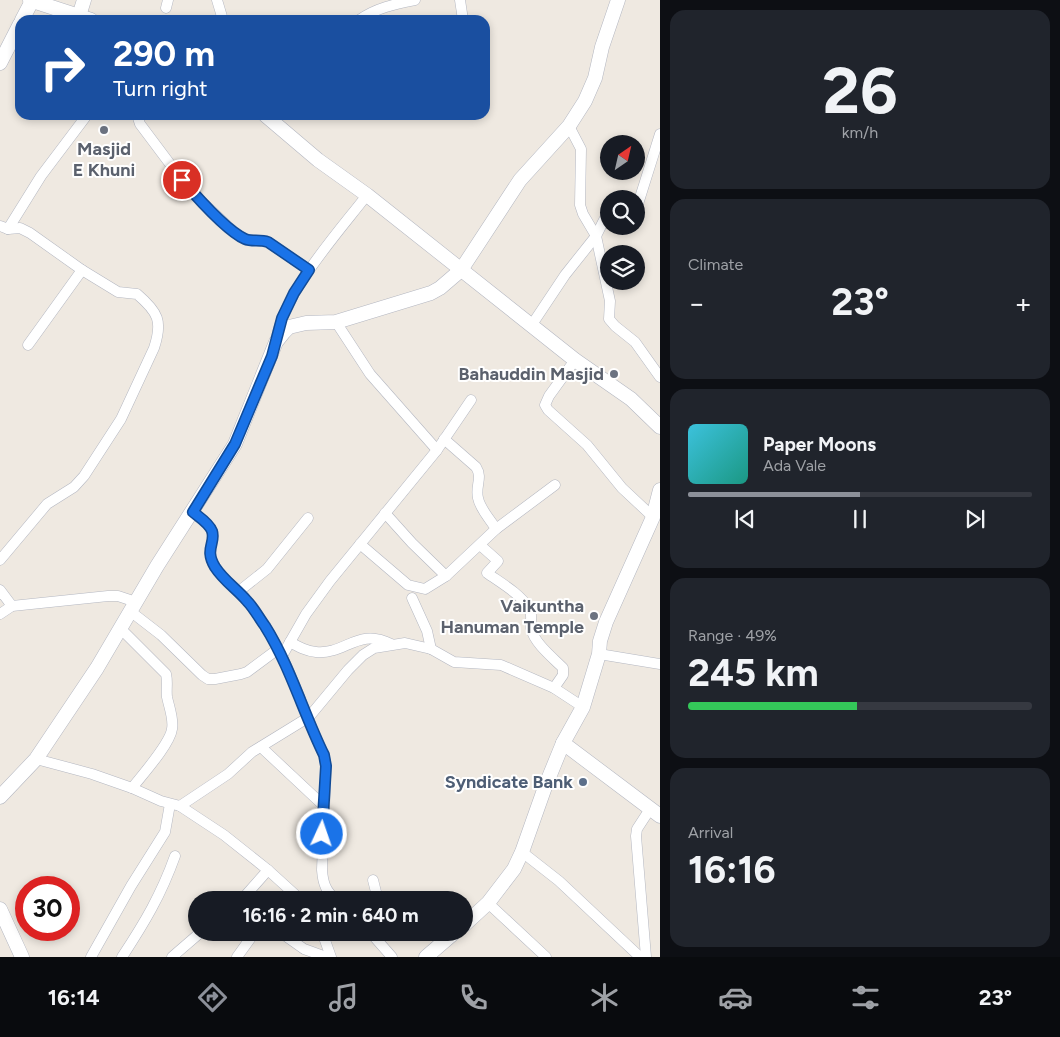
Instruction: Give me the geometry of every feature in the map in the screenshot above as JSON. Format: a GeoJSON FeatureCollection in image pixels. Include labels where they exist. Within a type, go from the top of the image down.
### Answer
{"type":"FeatureCollection","features":[{"type":"Feature","properties":{"kind":"street"},"geometry":{"type":"LineString","coordinates":[[24,15],[31,0],[76,15]]}},
{"type":"Feature","properties":{"kind":"street"},"geometry":{"type":"LineString","coordinates":[[84,0],[85,15]]}},
{"type":"Feature","properties":{"kind":"street"},"geometry":{"type":"LineString","coordinates":[[217,0],[222,15]]}},
{"type":"Feature","properties":{"kind":"street"},"geometry":{"type":"LineString","coordinates":[[367,15],[386,6],[415,0]]}},
{"type":"Feature","properties":{"kind":"street"},"geometry":{"type":"LineString","coordinates":[[460,0],[462,15]]}},
{"type":"Feature","properties":{"kind":"street"},"geometry":{"type":"LineString","coordinates":[[276,342],[290,327],[336,322],[431,293],[440,288],[461,270],[520,180],[570,126],[585,101],[618,0]]}},
{"type":"Feature","properties":{"kind":"street"},"geometry":{"type":"LineString","coordinates":[[0,63],[15,34]]}},
{"type":"Feature","properties":{"kind":"street"},"geometry":{"type":"LineString","coordinates":[[4,227],[83,120]]}},
{"type":"Feature","properties":{"kind":"street"},"geometry":{"type":"LineString","coordinates":[[139,120],[182,180],[234,233],[245,239],[268,242],[309,270]]}},
{"type":"Feature","properties":{"kind":"street"},"geometry":{"type":"LineString","coordinates":[[270,120],[318,160],[367,195],[531,326],[575,360],[631,399],[660,427]]}},
{"type":"Feature","properties":{"kind":"street"},"geometry":{"type":"LineString","coordinates":[[570,126],[581,149],[580,205],[596,236],[610,301],[609,319],[635,342],[660,378]]}},
{"type":"Feature","properties":{"kind":"street"},"geometry":{"type":"LineString","coordinates":[[643,190],[660,134]]}},
{"type":"Feature","properties":{"kind":"street"},"geometry":{"type":"LineString","coordinates":[[0,797],[36,759],[97,668],[157,566],[235,444],[276,342],[282,318],[294,293],[309,270],[367,195]]}},
{"type":"Feature","properties":{"kind":"street"},"geometry":{"type":"LineString","coordinates":[[0,560],[47,504],[74,487],[84,476],[121,419],[158,337],[158,317],[137,294],[118,292],[82,270],[30,233],[20,228],[4,227]]}},
{"type":"Feature","properties":{"kind":"street"},"geometry":{"type":"LineString","coordinates":[[531,326],[565,275],[596,236],[600,228]]}},
{"type":"Feature","properties":{"kind":"street"},"geometry":{"type":"LineString","coordinates":[[28,345],[82,270]]}},
{"type":"Feature","properties":{"kind":"street"},"geometry":{"type":"LineString","coordinates":[[336,322],[370,374],[437,450]]}},
{"type":"Feature","properties":{"kind":"street"},"geometry":{"type":"LineString","coordinates":[[575,360],[549,396],[546,405],[548,410],[595,454],[602,466],[622,488],[653,517]]}},
{"type":"Feature","properties":{"kind":"street"},"geometry":{"type":"LineString","coordinates":[[0,614],[12,606],[118,596],[133,606],[208,679],[247,672],[280,653],[290,642],[306,614],[330,581],[437,450],[471,400]]}},
{"type":"Feature","properties":{"kind":"street"},"geometry":{"type":"LineString","coordinates":[[444,439],[476,467],[479,472],[480,478],[477,494],[479,503],[496,529]]}},
{"type":"Feature","properties":{"kind":"street"},"geometry":{"type":"LineString","coordinates":[[360,544],[408,585],[425,589],[446,576],[496,529],[555,485]]}},
{"type":"Feature","properties":{"kind":"street"},"geometry":{"type":"LineString","coordinates":[[473,917],[488,903],[514,869],[522,852],[544,787],[563,742],[584,707],[606,622],[653,517],[660,490]]}},
{"type":"Feature","properties":{"kind":"street"},"geometry":{"type":"LineString","coordinates":[[193,512],[212,531],[213,536],[209,555],[215,567],[226,582],[248,601],[280,653],[324,755],[326,766],[322,870],[323,884],[327,891]]}},
{"type":"Feature","properties":{"kind":"street"},"geometry":{"type":"LineString","coordinates":[[385,513],[412,544],[446,576]]}},
{"type":"Feature","properties":{"kind":"street"},"geometry":{"type":"LineString","coordinates":[[238,592],[267,569],[308,518]]}},
{"type":"Feature","properties":{"kind":"street"},"geometry":{"type":"LineString","coordinates":[[480,545],[498,561],[487,573],[512,591],[529,607],[531,627],[537,640],[563,668],[563,675],[554,688]]}},
{"type":"Feature","properties":{"kind":"street"},"geometry":{"type":"LineString","coordinates":[[0,590],[12,606]]}},
{"type":"Feature","properties":{"kind":"street"},"geometry":{"type":"LineString","coordinates":[[412,598],[427,631],[431,649]]}},
{"type":"Feature","properties":{"kind":"street"},"geometry":{"type":"LineString","coordinates":[[120,628],[166,674],[168,681],[167,696],[172,724],[170,734],[156,758],[132,788]]}},
{"type":"Feature","properties":{"kind":"street"},"geometry":{"type":"LineString","coordinates":[[290,642],[304,650],[318,653],[334,650],[368,638],[381,639],[391,644]]}},
{"type":"Feature","properties":{"kind":"street"},"geometry":{"type":"LineString","coordinates":[[92,957],[131,886],[165,832],[175,805],[228,774],[252,752],[308,717],[348,670],[363,655],[374,648],[405,643],[431,649],[454,662],[501,664],[554,688],[584,707]]}},
{"type":"Feature","properties":{"kind":"street"},"geometry":{"type":"LineString","coordinates":[[599,654],[660,664]]}},
{"type":"Feature","properties":{"kind":"street"},"geometry":{"type":"LineString","coordinates":[[563,742],[655,813],[637,829],[636,836],[646,957]]}},
{"type":"Feature","properties":{"kind":"street"},"geometry":{"type":"LineString","coordinates":[[261,746],[324,806]]}},
{"type":"Feature","properties":{"kind":"street"},"geometry":{"type":"LineString","coordinates":[[36,759],[92,774],[175,805],[224,835],[291,891]]}},
{"type":"Feature","properties":{"kind":"street"},"geometry":{"type":"LineString","coordinates":[[522,852],[558,881],[640,957]]}},
{"type":"Feature","properties":{"kind":"street"},"geometry":{"type":"LineString","coordinates":[[122,957],[153,908],[164,887],[175,856]]}},
{"type":"Feature","properties":{"kind":"street"},"geometry":{"type":"LineString","coordinates":[[251,891],[268,870]]}},
{"type":"Feature","properties":{"kind":"street"},"geometry":{"type":"LineString","coordinates":[[373,880],[376,891]]}},
{"type":"Feature","properties":{"kind":"street"},"geometry":{"type":"LineString","coordinates":[[488,903],[546,957]]}},
{"type":"Feature","properties":{"kind":"street"},"geometry":{"type":"LineString","coordinates":[[0,909],[5,931],[22,957]]}},
{"type":"Feature","properties":{"kind":"street"},"geometry":{"type":"LineString","coordinates":[[172,957],[191,941]]}},
{"type":"Feature","properties":{"kind":"street"},"geometry":{"type":"LineString","coordinates":[[237,957],[249,941]]}},
{"type":"Feature","properties":{"kind":"street"},"geometry":{"type":"LineString","coordinates":[[293,941],[304,949],[326,957]]}},
{"type":"Feature","properties":{"kind":"street"},"geometry":{"type":"LineString","coordinates":[[325,941],[331,957]]}},
{"type":"Feature","properties":{"kind":"street"},"geometry":{"type":"LineString","coordinates":[[378,941],[392,957]]}},
{"type":"Feature","properties":{"kind":"street"},"geometry":{"type":"LineString","coordinates":[[426,957],[445,941]]}},
{"type":"Feature","properties":{"kind":"place","name":"Masjid E Khuni"},"geometry":{"type":"Point","coordinates":[104,130]}},
{"type":"Feature","properties":{"kind":"place","name":"Bahauddin Masjid"},"geometry":{"type":"Point","coordinates":[614,374]}},
{"type":"Feature","properties":{"kind":"place","name":"Vaikuntha Hanuman Temple"},"geometry":{"type":"Point","coordinates":[594,616]}},
{"type":"Feature","properties":{"kind":"place","name":"Syndicate Bank"},"geometry":{"type":"Point","coordinates":[583,782]}},
{"type":"Feature","properties":{"kind":"route"},"geometry":{"type":"LineString","coordinates":[[182,180],[234,233],[245,239],[268,242],[309,270],[294,293],[282,318],[277,330],[272,356],[235,444],[193,512],[212,531],[213,536],[209,555],[215,567],[226,582],[248,601],[278,649],[292,676],[324,755],[326,766],[322,834]]}}]}
